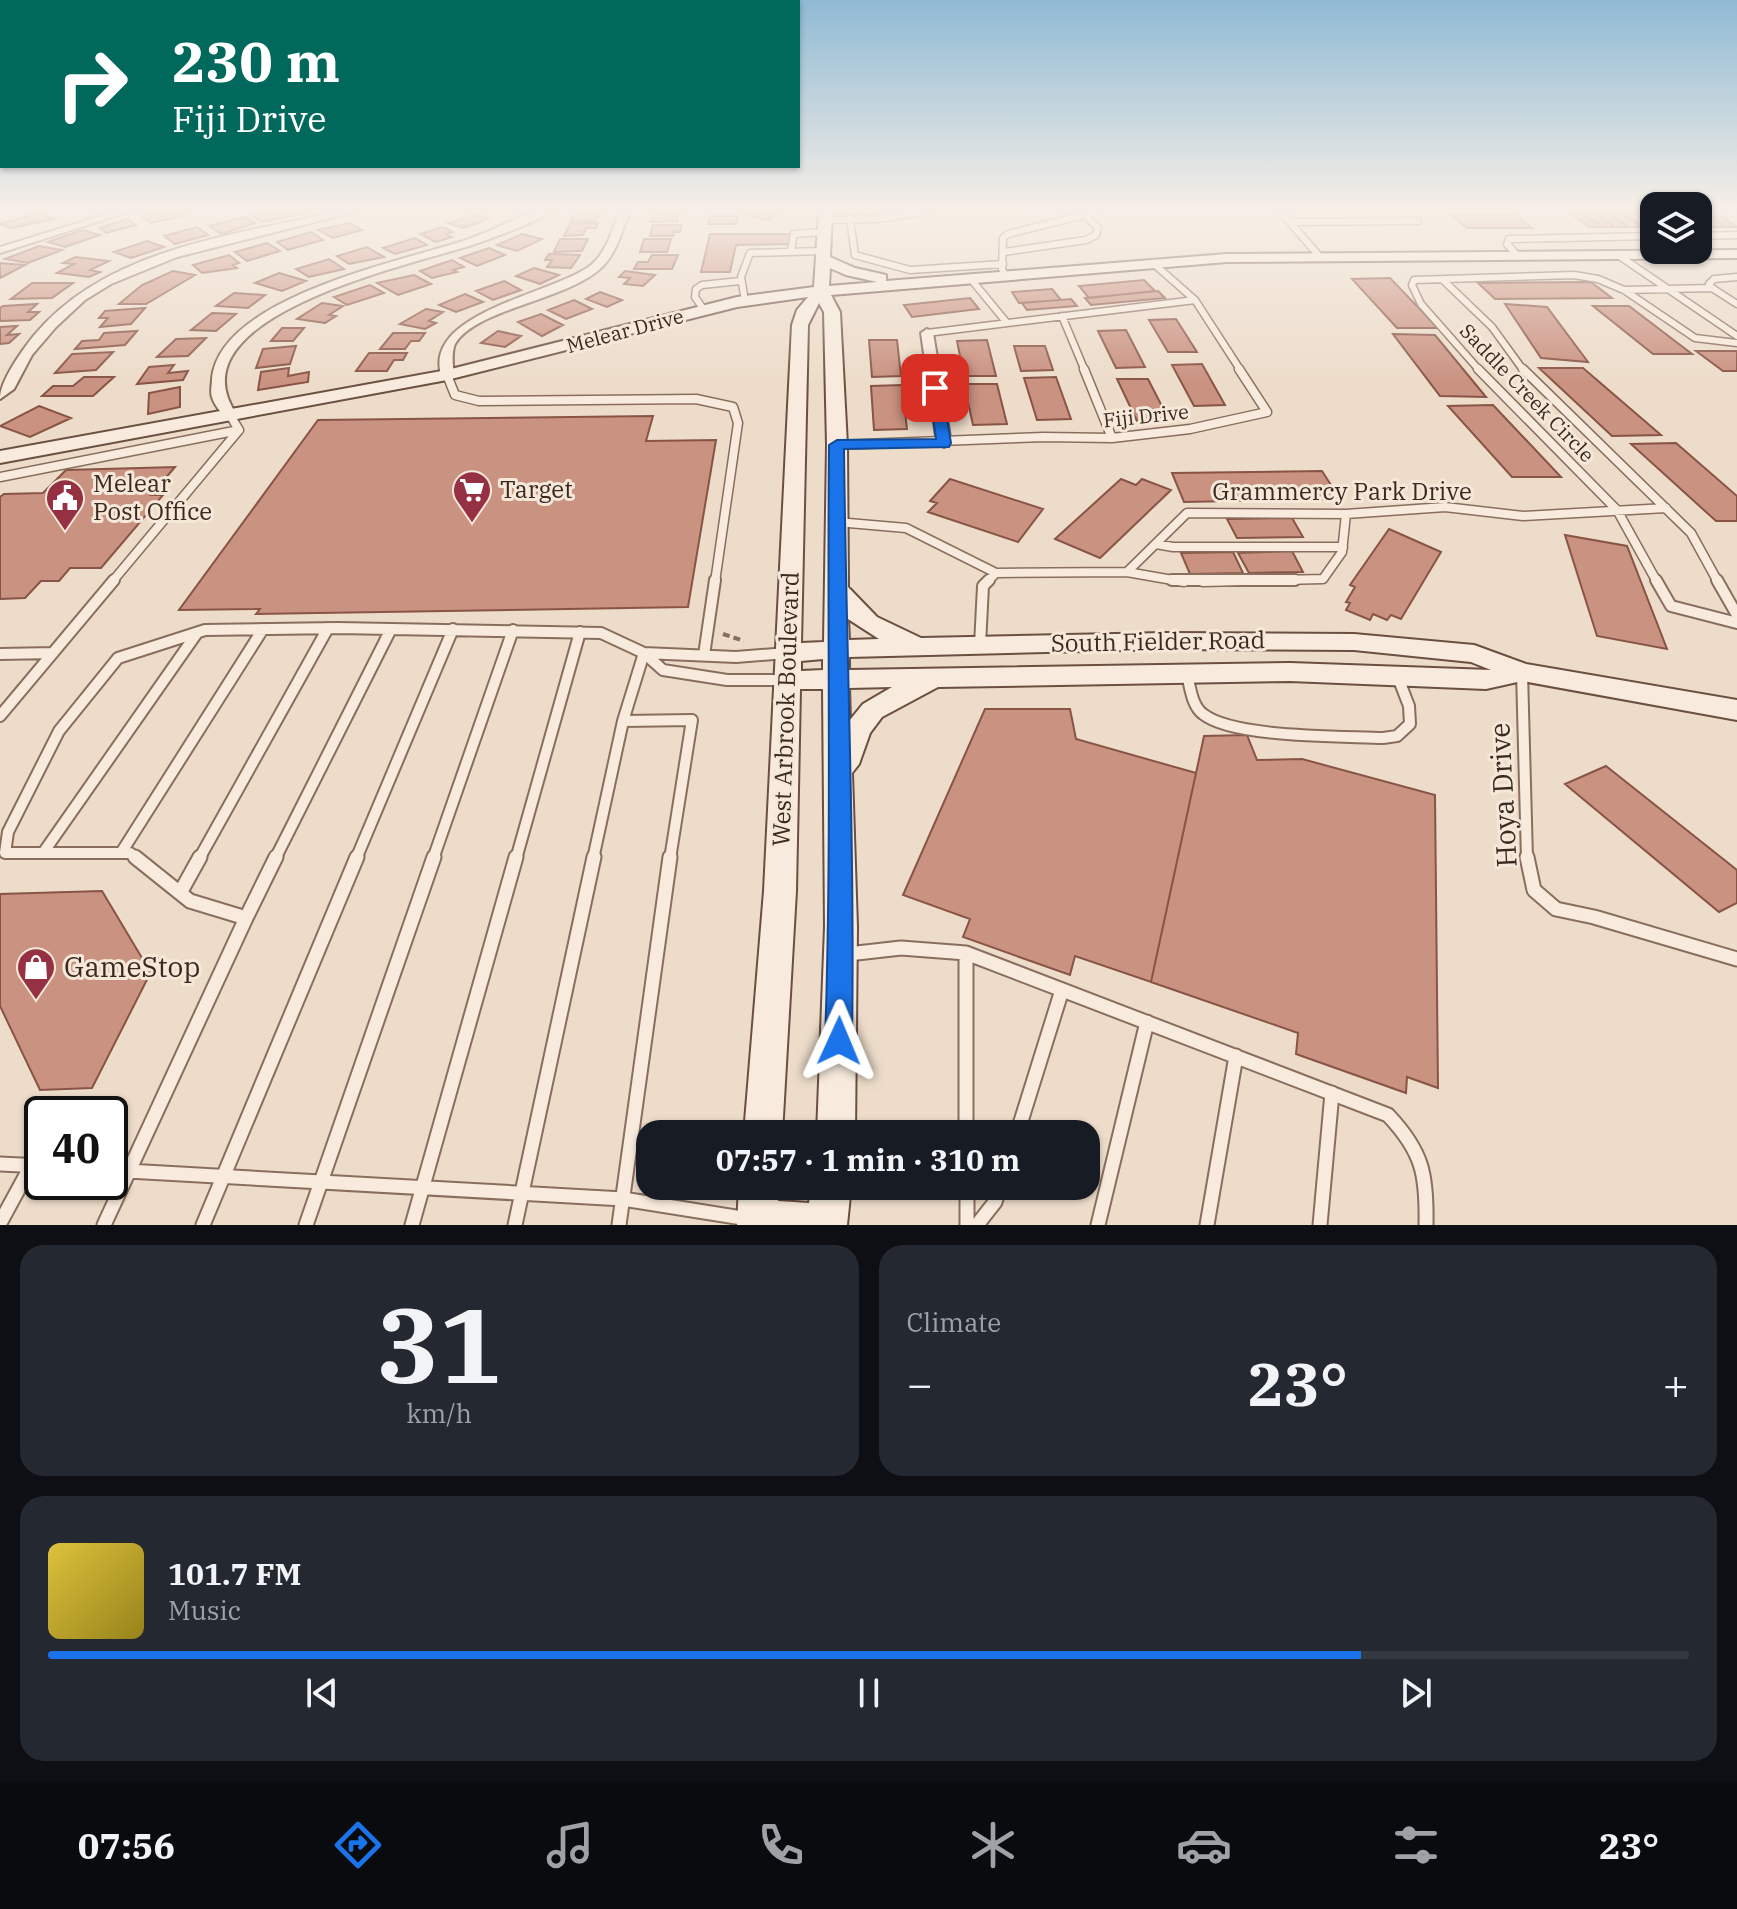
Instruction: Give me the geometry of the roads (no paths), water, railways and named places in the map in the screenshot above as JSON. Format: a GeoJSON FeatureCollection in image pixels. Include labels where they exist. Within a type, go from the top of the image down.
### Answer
{"type":"FeatureCollection","features":[{"type":"Feature","properties":{"kind":"street"},"geometry":{"type":"LineString","coordinates":[[0,395],[15,380],[25,356],[50,323],[85,295],[138,268]]}},
{"type":"Feature","properties":{"kind":"street"},"geometry":{"type":"LineString","coordinates":[[234,423],[218,395],[221,362],[229,348],[268,315],[307,295],[389,268]]}},
{"type":"Feature","properties":{"kind":"street"},"geometry":{"type":"LineString","coordinates":[[447,375],[447,347],[455,336],[474,323],[579,280],[594,268]]}},
{"type":"Feature","properties":{"kind":"street","name":"West Arbrook Boulevard"},"geometry":{"type":"LineString","coordinates":[[822,268],[821,291],[832,312],[837,445],[836,664],[841,955],[836,1120]]}},
{"type":"Feature","properties":{"kind":"street"},"geometry":{"type":"LineString","coordinates":[[845,268],[870,276],[923,282]]}},
{"type":"Feature","properties":{"kind":"street","name":"Melear Drive"},"geometry":{"type":"LineString","coordinates":[[0,457],[234,423],[447,375],[745,301],[970,278],[1004,269],[1025,268]]}},
{"type":"Feature","properties":{"kind":"street","name":"West Arbrook Boulevard"},"geometry":{"type":"LineString","coordinates":[[764,1120],[773,1025],[790,667],[800,325],[805,310],[821,291]]}},
{"type":"Feature","properties":{"kind":"street"},"geometry":{"type":"LineString","coordinates":[[927,333],[944,443]]}},
{"type":"Feature","properties":{"kind":"street"},"geometry":{"type":"LineString","coordinates":[[837,588],[857,616],[869,626],[912,642],[950,646]]}},
{"type":"Feature","properties":{"kind":"street","name":"South Fielder Road"},"geometry":{"type":"LineString","coordinates":[[790,667],[836,664],[950,646],[1180,641],[1354,642],[1474,654],[1522,672],[1737,710]]}},
{"type":"Feature","properties":{"kind":"street","name":"South Fielder Road"},"geometry":{"type":"LineString","coordinates":[[836,664],[944,677],[1397,675],[1486,680],[1522,672]]}},
{"type":"Feature","properties":{"kind":"street"},"geometry":{"type":"LineString","coordinates":[[838,785],[852,738],[873,708],[883,700],[944,677]]}},
{"type":"Feature","properties":{"kind":"street"},"geometry":{"type":"LineString","coordinates":[[758,1210],[827,1225],[830,1200]]}},
{"type":"Feature","properties":{"kind":"lane"},"geometry":{"type":"LineString","coordinates":[[745,268],[739,289],[745,301]]}},
{"type":"Feature","properties":{"kind":"lane"},"geometry":{"type":"LineString","coordinates":[[903,268],[1004,269]]}},
{"type":"Feature","properties":{"kind":"lane","name":"Fiji Drive"},"geometry":{"type":"LineString","coordinates":[[837,445],[1044,437],[1112,438],[1190,429],[1267,412],[1195,300],[1159,268]]}},
{"type":"Feature","properties":{"kind":"lane"},"geometry":{"type":"LineString","coordinates":[[1637,268],[1737,336]]}},
{"type":"Feature","properties":{"kind":"lane","name":"Saddle Creek Circle"},"geometry":{"type":"LineString","coordinates":[[1737,277],[1714,279],[1709,284],[1712,288],[1624,290],[1598,279],[1574,275],[1414,280],[1412,285],[1421,304],[1501,395],[1617,510],[1671,606],[1737,623]]}},
{"type":"Feature","properties":{"kind":"lane"},"geometry":{"type":"LineString","coordinates":[[970,278],[1007,323]]}},
{"type":"Feature","properties":{"kind":"lane"},"geometry":{"type":"LineString","coordinates":[[1443,280],[1492,327],[1527,375],[1691,533],[1737,615]]}},
{"type":"Feature","properties":{"kind":"lane"},"geometry":{"type":"LineString","coordinates":[[704,310],[695,297],[696,289],[702,285],[740,281]]}},
{"type":"Feature","properties":{"kind":"lane"},"geometry":{"type":"LineString","coordinates":[[1712,288],[1737,304]]}},
{"type":"Feature","properties":{"kind":"lane"},"geometry":{"type":"LineString","coordinates":[[1624,290],[1695,338],[1737,343]]}},
{"type":"Feature","properties":{"kind":"lane"},"geometry":{"type":"LineString","coordinates":[[927,333],[1195,300]]}},
{"type":"Feature","properties":{"kind":"lane"},"geometry":{"type":"LineString","coordinates":[[1062,316],[1112,438]]}},
{"type":"Feature","properties":{"kind":"lane"},"geometry":{"type":"LineString","coordinates":[[447,375],[455,395],[479,401],[696,399],[733,407],[738,423],[704,655]]}},
{"type":"Feature","properties":{"kind":"lane"},"geometry":{"type":"LineString","coordinates":[[0,477],[234,423]]}},
{"type":"Feature","properties":{"kind":"lane"},"geometry":{"type":"LineString","coordinates":[[0,716],[234,423]]}},
{"type":"Feature","properties":{"kind":"lane","name":"Grammercy Park Drive"},"geometry":{"type":"LineString","coordinates":[[1127,572],[1187,513],[1346,514],[1445,507],[1523,516],[1666,508]]}},
{"type":"Feature","properties":{"kind":"lane"},"geometry":{"type":"LineString","coordinates":[[837,522],[906,528],[996,573],[1127,572],[1186,582],[1323,579],[1343,547],[1346,514]]}},
{"type":"Feature","properties":{"kind":"lane"},"geometry":{"type":"LineString","coordinates":[[1156,544],[1173,547],[1343,547]]}},
{"type":"Feature","properties":{"kind":"lane"},"geometry":{"type":"LineString","coordinates":[[980,645],[983,586],[996,573]]}},
{"type":"Feature","properties":{"kind":"lane"},"geometry":{"type":"LineString","coordinates":[[246,918],[190,901],[130,853],[2,852],[8,832],[59,731],[118,658],[197,632],[328,628],[453,629],[601,633],[644,653],[663,670],[700,677],[790,667]]}},
{"type":"Feature","properties":{"kind":"lane"},"geometry":{"type":"LineString","coordinates":[[180,893],[328,628]]}},
{"type":"Feature","properties":{"kind":"lane"},"geometry":{"type":"LineString","coordinates":[[121,853],[263,629]]}},
{"type":"Feature","properties":{"kind":"lane"},"geometry":{"type":"LineString","coordinates":[[104,1225],[246,918],[391,629]]}},
{"type":"Feature","properties":{"kind":"lane"},"geometry":{"type":"LineString","coordinates":[[203,1225],[453,629]]}},
{"type":"Feature","properties":{"kind":"lane"},"geometry":{"type":"LineString","coordinates":[[306,1225],[513,630]]}},
{"type":"Feature","properties":{"kind":"lane"},"geometry":{"type":"LineString","coordinates":[[43,853],[197,632]]}},
{"type":"Feature","properties":{"kind":"lane"},"geometry":{"type":"LineString","coordinates":[[412,1225],[580,632]]}},
{"type":"Feature","properties":{"kind":"lane"},"geometry":{"type":"LineString","coordinates":[[0,654],[53,653]]}},
{"type":"Feature","properties":{"kind":"lane"},"geometry":{"type":"LineString","coordinates":[[644,653],[704,655],[790,667]]}},
{"type":"Feature","properties":{"kind":"lane"},"geometry":{"type":"LineString","coordinates":[[515,1225],[623,721],[644,653]]}},
{"type":"Feature","properties":{"kind":"lane","name":"Hoya Drive"},"geometry":{"type":"LineString","coordinates":[[1522,672],[1527,868],[1534,890],[1556,909],[1594,917],[1737,959]]}},
{"type":"Feature","properties":{"kind":"lane"},"geometry":{"type":"LineString","coordinates":[[1187,674],[1196,707],[1215,722],[1383,738],[1397,737],[1408,730],[1412,719],[1397,675]]}},
{"type":"Feature","properties":{"kind":"lane"},"geometry":{"type":"LineString","coordinates":[[619,1225],[673,831],[692,720],[623,721]]}},
{"type":"Feature","properties":{"kind":"lane"},"geometry":{"type":"LineString","coordinates":[[841,955],[901,948],[966,953],[1388,1115],[1419,1152],[1427,1176],[1426,1225]]}},
{"type":"Feature","properties":{"kind":"lane"},"geometry":{"type":"LineString","coordinates":[[966,953],[966,1120]]}},
{"type":"Feature","properties":{"kind":"lane"},"geometry":{"type":"LineString","coordinates":[[1021,1120],[1062,990]]}},
{"type":"Feature","properties":{"kind":"lane"},"geometry":{"type":"LineString","coordinates":[[1098,1225],[1147,1022]]}},
{"type":"Feature","properties":{"kind":"lane"},"geometry":{"type":"LineString","coordinates":[[1207,1225],[1236,1056]]}},
{"type":"Feature","properties":{"kind":"lane"},"geometry":{"type":"LineString","coordinates":[[1320,1225],[1332,1093]]}},
{"type":"Feature","properties":{"kind":"lane"},"geometry":{"type":"LineString","coordinates":[[0,1164],[24,1165]]}},
{"type":"Feature","properties":{"kind":"lane"},"geometry":{"type":"LineString","coordinates":[[130,1172],[623,1199],[758,1210]]}},
{"type":"Feature","properties":{"kind":"lane"},"geometry":{"type":"LineString","coordinates":[[0,1223],[24,1186]]}},
{"type":"Feature","properties":{"kind":"lane"},"geometry":{"type":"LineString","coordinates":[[967,1200],[967,1225]]}},
{"type":"Feature","properties":{"kind":"lane"},"geometry":{"type":"LineString","coordinates":[[977,1225],[996,1200]]}},
{"type":"Feature","properties":{"kind":"lane"},"geometry":{"type":"LineString","coordinates":[[827,1225],[834,1225]]}},
{"type":"Feature","properties":{"kind":"place","name":"Target"},"geometry":{"type":"Point","coordinates":[472,524]}},
{"type":"Feature","properties":{"kind":"place","name":"Melear Post Office"},"geometry":{"type":"Point","coordinates":[65,532]}},
{"type":"Feature","properties":{"kind":"place","name":"GameStop"},"geometry":{"type":"Point","coordinates":[36,1001]}}]}
